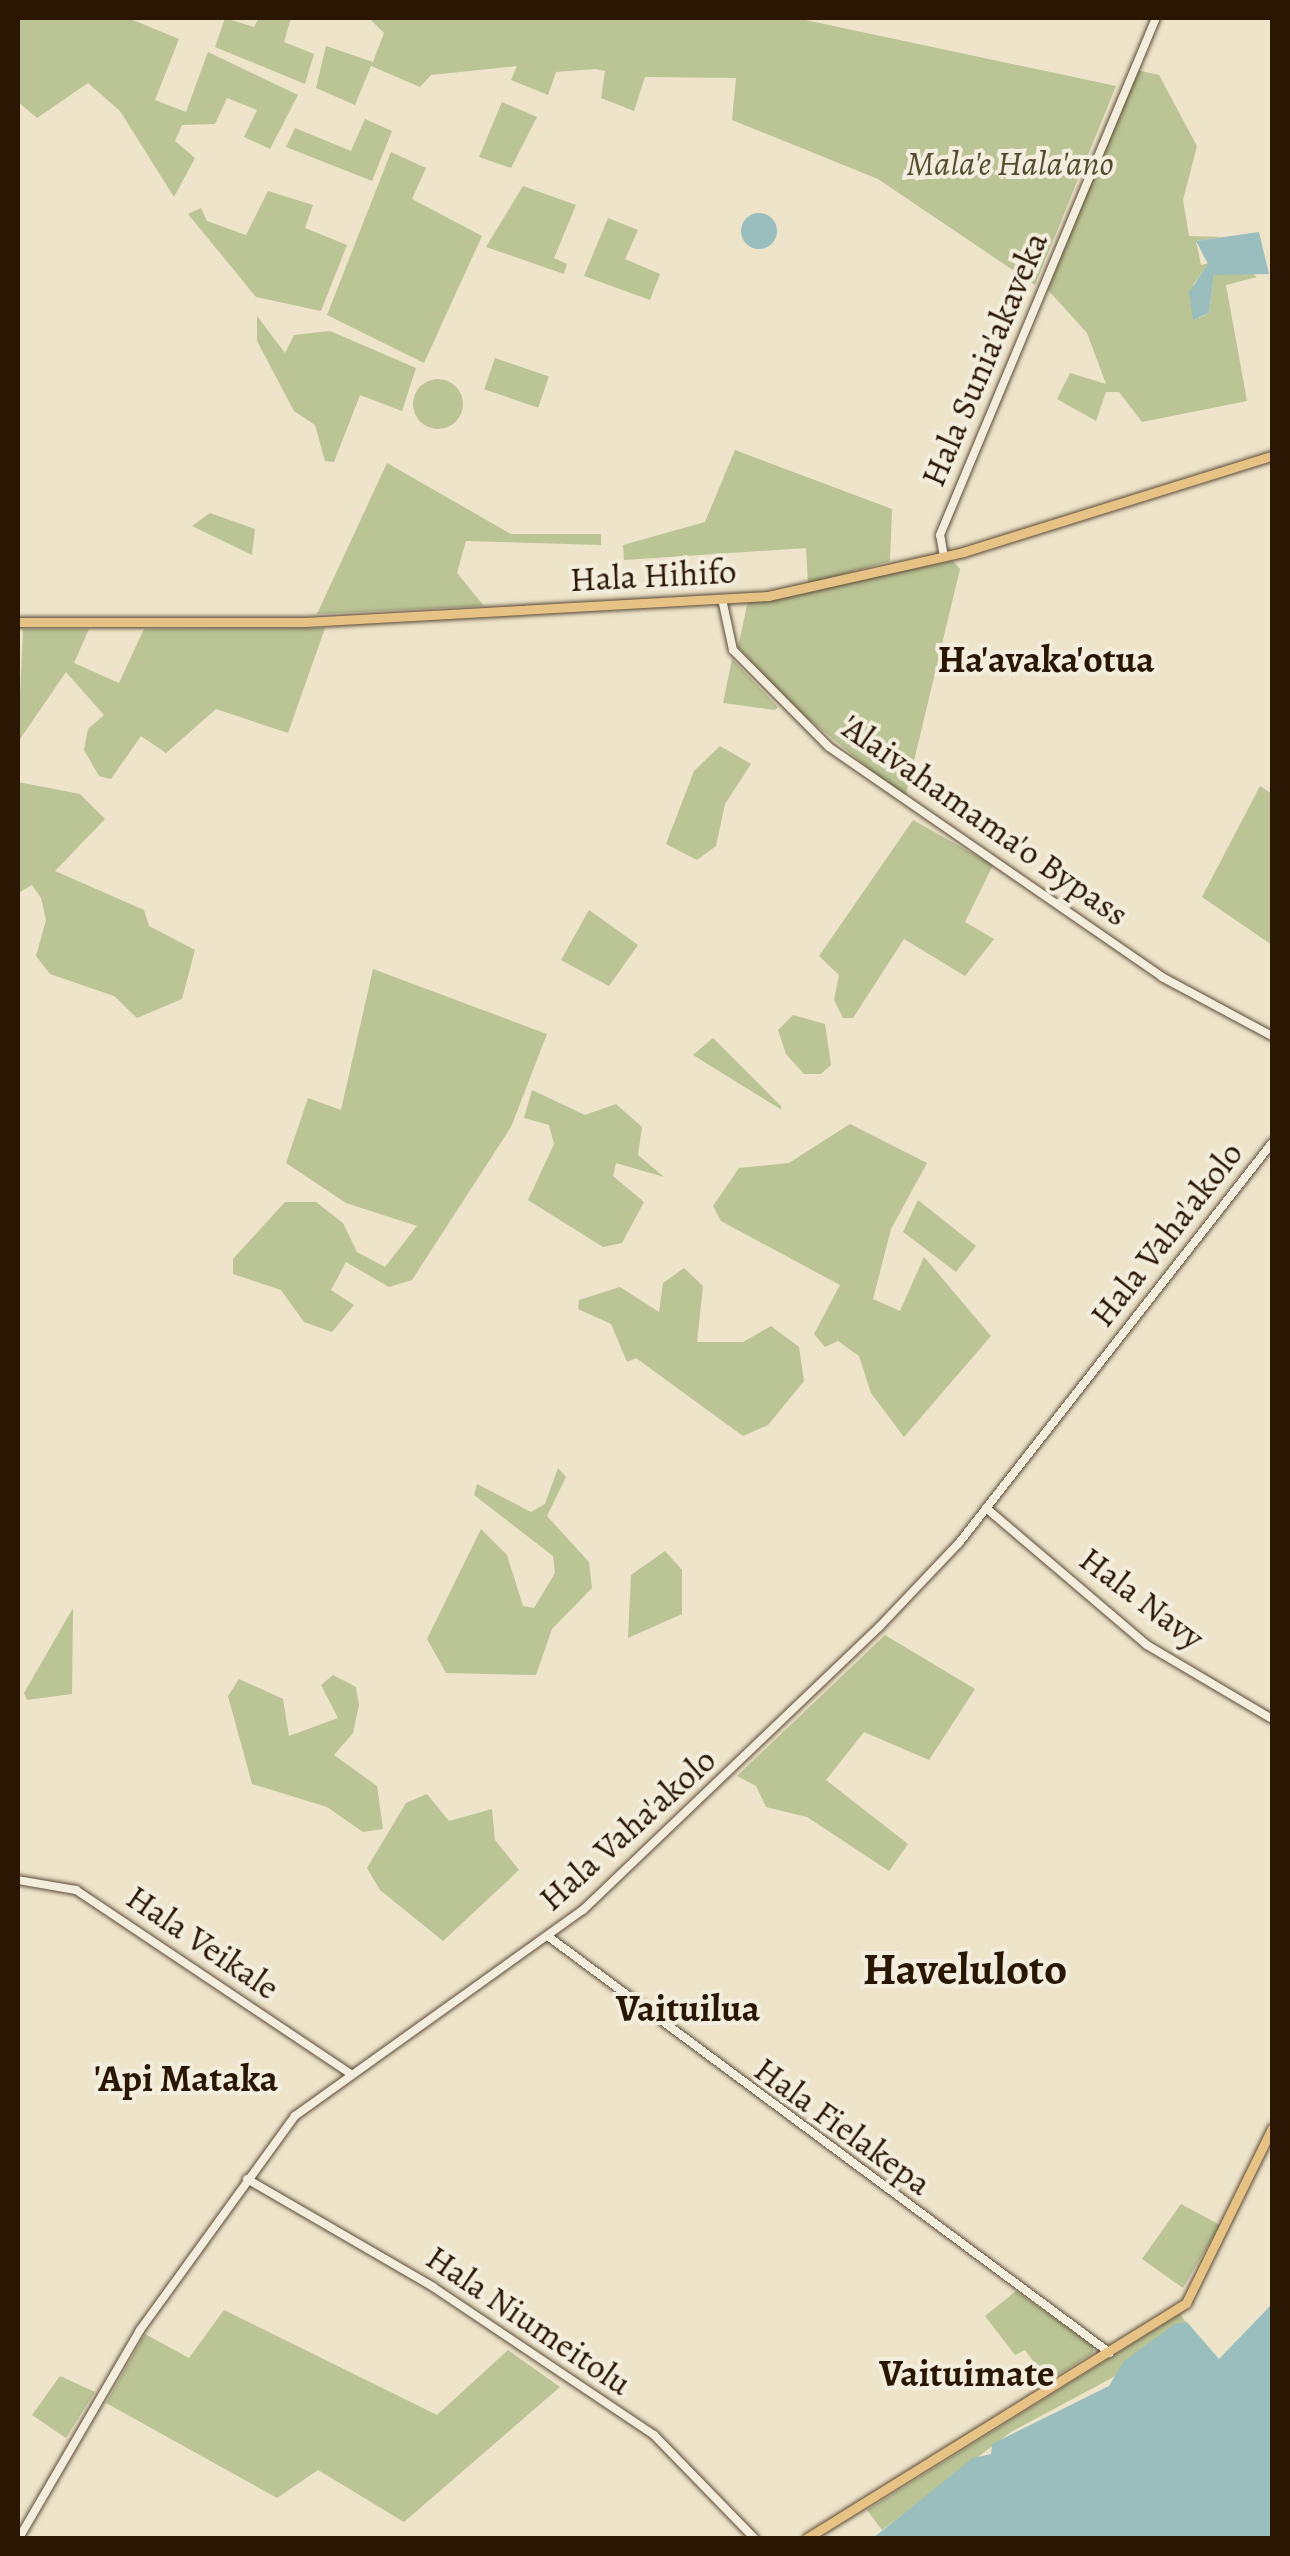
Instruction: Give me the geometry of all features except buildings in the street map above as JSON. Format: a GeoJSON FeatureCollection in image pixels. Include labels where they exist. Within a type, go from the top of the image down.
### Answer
{"type":"FeatureCollection","features":[{"type":"Feature","properties":{"kind":"main road","name":"Hala Hihifo"},"geometry":{"type":"LineString","coordinates":[[18,622],[305,622],[805,591],[944,557],[1272,456]]}},
{"type":"Feature","properties":{"kind":"main road"},"geometry":{"type":"LineString","coordinates":[[806,2538],[1110,2353],[1201,2287],[1272,2128]]}},
{"type":"Feature","properties":{"kind":"street","name":"Hala Sunia'akaveka"},"geometry":{"type":"LineString","coordinates":[[944,557],[940,535],[1156,18]]}},
{"type":"Feature","properties":{"kind":"street","name":"'Alaivahamama'o Bypass"},"geometry":{"type":"LineString","coordinates":[[722,599],[733,650],[829,747],[1162,978],[1272,1036]]}},
{"type":"Feature","properties":{"kind":"street","name":"Hala Vaha'akolo"},"geometry":{"type":"LineString","coordinates":[[19,2538],[140,2330],[294,2116],[349,2073],[548,1937],[694,1808],[986,1508],[1272,1143]]}},
{"type":"Feature","properties":{"kind":"street","name":"Hala Navy"},"geometry":{"type":"LineString","coordinates":[[986,1508],[1147,1645],[1272,1720]]}},
{"type":"Feature","properties":{"kind":"street","name":"Hala Veikale"},"geometry":{"type":"LineString","coordinates":[[18,1880],[76,1890],[349,2073]]}},
{"type":"Feature","properties":{"kind":"street","name":"Hala Fielakepa"},"geometry":{"type":"LineString","coordinates":[[548,1937],[1110,2353]]}},
{"type":"Feature","properties":{"kind":"street","name":"Hala Niumeitolu"},"geometry":{"type":"LineString","coordinates":[[247,2179],[433,2287],[665,2443],[754,2538]]}},
{"type":"Feature","properties":{"kind":"green space"},"geometry":{"type":"Polygon","coordinates":[[[18,18],[128,18],[179,39],[155,100],[186,112],[208,52],[298,95],[270,149],[244,137],[257,110],[227,98],[215,124],[182,125],[175,141],[195,158],[174,197],[120,111],[88,83],[37,118],[18,102],[18,18]]]}},
{"type":"Feature","properties":{"kind":"green space"},"geometry":{"type":"Polygon","coordinates":[[[225,18],[254,27],[259,18],[291,18],[284,42],[314,54],[305,84],[215,47],[225,18]]]}},
{"type":"Feature","properties":{"kind":"green space","name":"Mala'e Hala'ano"},"geometry":{"type":"Polygon","coordinates":[[[369,18],[796,18],[1116,86],[1035,285],[878,179],[732,120],[736,78],[645,77],[634,111],[601,98],[605,71],[595,69],[556,72],[548,95],[511,80],[517,66],[431,75],[420,87],[371,66],[355,105],[316,88],[326,46],[373,62],[384,33],[369,18]]]}},
{"type":"Feature","properties":{"kind":"green space"},"geometry":{"type":"Polygon","coordinates":[[[1137,70],[1159,75],[1197,146],[1183,200],[1189,236],[1222,237],[1196,241],[1201,265],[1209,263],[1193,285],[1199,318],[1209,313],[1214,275],[1245,268],[1257,277],[1226,285],[1247,401],[1142,422],[1119,392],[1106,392],[1096,421],[1057,399],[1070,373],[1106,384],[1087,333],[1048,290],[1137,70]]]}},
{"type":"Feature","properties":{"kind":"green space"},"geometry":{"type":"Polygon","coordinates":[[[502,102],[537,117],[511,168],[479,157],[502,102]]]}},
{"type":"Feature","properties":{"kind":"green space"},"geometry":{"type":"Polygon","coordinates":[[[365,119],[392,131],[372,181],[286,147],[295,128],[351,151],[365,119]]]}},
{"type":"Feature","properties":{"kind":"green space"},"geometry":{"type":"Polygon","coordinates":[[[391,152],[426,168],[412,199],[482,236],[424,363],[327,315],[391,152]]]}},
{"type":"Feature","properties":{"kind":"green space"},"geometry":{"type":"Polygon","coordinates":[[[523,186],[576,205],[554,258],[567,264],[564,274],[486,247],[523,186]]]}},
{"type":"Feature","properties":{"kind":"green space"},"geometry":{"type":"Polygon","coordinates":[[[268,191],[313,205],[305,228],[347,245],[321,311],[256,297],[188,214],[201,208],[207,221],[246,235],[268,191]]]}},
{"type":"Feature","properties":{"kind":"green space"},"geometry":{"type":"Polygon","coordinates":[[[608,218],[638,230],[625,259],[660,274],[650,300],[584,276],[608,218]]]}},
{"type":"Feature","properties":{"kind":"green space"},"geometry":{"type":"Polygon","coordinates":[[[257,316],[285,353],[294,335],[330,331],[416,368],[402,411],[360,395],[334,462],[325,461],[315,425],[294,411],[257,341],[257,316]]]}},
{"type":"Feature","properties":{"kind":"green space"},"geometry":{"type":"Polygon","coordinates":[[[495,358],[549,377],[538,408],[484,389],[495,358]]]}},
{"type":"Feature","properties":{"kind":"green space"},"geometry":{"type":"Polygon","coordinates":[[[438,379],[456,386],[463,404],[456,422],[438,429],[420,422],[413,404],[420,386],[438,379]]]}},
{"type":"Feature","properties":{"kind":"green space"},"geometry":{"type":"Polygon","coordinates":[[[735,450],[892,509],[890,561],[808,584],[806,548],[624,560],[623,545],[705,522],[735,450]]]}},
{"type":"Feature","properties":{"kind":"green space"},"geometry":{"type":"Polygon","coordinates":[[[387,463],[511,534],[601,534],[601,545],[466,541],[457,573],[484,606],[317,614],[387,463]]]}},
{"type":"Feature","properties":{"kind":"green space"},"geometry":{"type":"Polygon","coordinates":[[[210,513],[255,529],[252,555],[192,526],[210,513]]]}},
{"type":"Feature","properties":{"kind":"green space"},"geometry":{"type":"Polygon","coordinates":[[[953,561],[960,569],[905,798],[794,707],[738,647],[748,601],[953,561]]]}},
{"type":"Feature","properties":{"kind":"green space"},"geometry":{"type":"Polygon","coordinates":[[[325,628],[288,733],[216,709],[166,753],[141,736],[111,779],[99,776],[84,750],[88,729],[104,715],[66,672],[18,742],[23,629],[89,629],[74,663],[119,683],[144,629],[325,628]]]}},
{"type":"Feature","properties":{"kind":"green space"},"geometry":{"type":"Polygon","coordinates":[[[732,659],[778,707],[775,710],[723,703],[732,659]]]}},
{"type":"Feature","properties":{"kind":"green space"},"geometry":{"type":"Polygon","coordinates":[[[720,746],[751,764],[725,804],[716,846],[697,860],[666,844],[694,771],[720,746]]]}},
{"type":"Feature","properties":{"kind":"green space"},"geometry":{"type":"Polygon","coordinates":[[[18,782],[80,794],[105,819],[55,871],[144,910],[149,926],[195,950],[182,999],[137,1018],[114,996],[50,974],[36,956],[46,920],[41,898],[32,885],[18,893],[18,782]]]}},
{"type":"Feature","properties":{"kind":"green space"},"geometry":{"type":"Polygon","coordinates":[[[1260,786],[1272,794],[1272,945],[1202,897],[1260,786]]]}},
{"type":"Feature","properties":{"kind":"green space"},"geometry":{"type":"Polygon","coordinates":[[[913,820],[993,865],[965,922],[994,939],[965,976],[904,939],[853,1018],[843,1018],[834,1000],[839,975],[819,956],[913,820]]]}},
{"type":"Feature","properties":{"kind":"green space"},"geometry":{"type":"Polygon","coordinates":[[[589,910],[638,945],[609,986],[561,960],[589,910]]]}},
{"type":"Feature","properties":{"kind":"green space"},"geometry":{"type":"Polygon","coordinates":[[[373,969],[547,1034],[511,1127],[412,1280],[389,1287],[346,1262],[331,1290],[354,1305],[332,1332],[304,1322],[281,1290],[233,1274],[233,1259],[285,1202],[316,1202],[343,1223],[357,1252],[385,1267],[417,1226],[346,1203],[286,1163],[308,1098],[341,1110],[373,969]]]}},
{"type":"Feature","properties":{"kind":"green space"},"geometry":{"type":"Polygon","coordinates":[[[793,1015],[825,1024],[831,1065],[821,1074],[804,1074],[786,1054],[778,1030],[793,1015]]]}},
{"type":"Feature","properties":{"kind":"green space"},"geometry":{"type":"Polygon","coordinates":[[[713,1038],[781,1106],[782,1110],[693,1055],[713,1038]]]}},
{"type":"Feature","properties":{"kind":"green space"},"geometry":{"type":"Polygon","coordinates":[[[532,1090],[585,1115],[616,1104],[642,1127],[638,1155],[664,1177],[616,1163],[613,1176],[644,1202],[622,1243],[603,1247],[528,1200],[554,1144],[549,1125],[524,1118],[532,1090]]]}},
{"type":"Feature","properties":{"kind":"green space"},"geometry":{"type":"Polygon","coordinates":[[[850,1124],[927,1163],[891,1229],[873,1299],[900,1311],[924,1257],[991,1336],[904,1437],[871,1393],[859,1356],[838,1341],[825,1347],[814,1334],[840,1285],[721,1221],[713,1206],[739,1168],[789,1163],[850,1124]]]}},
{"type":"Feature","properties":{"kind":"green space"},"geometry":{"type":"Polygon","coordinates":[[[918,1200],[976,1246],[956,1272],[903,1232],[918,1200]]]}},
{"type":"Feature","properties":{"kind":"green space"},"geometry":{"type":"Polygon","coordinates":[[[684,1268],[703,1286],[697,1342],[743,1342],[771,1326],[799,1347],[804,1381],[768,1425],[743,1436],[636,1358],[627,1362],[611,1324],[578,1309],[579,1300],[620,1287],[659,1312],[663,1283],[684,1268]]]}},
{"type":"Feature","properties":{"kind":"green space"},"geometry":{"type":"Polygon","coordinates":[[[558,1468],[566,1477],[547,1516],[589,1562],[592,1588],[552,1629],[536,1675],[446,1673],[427,1639],[481,1529],[507,1555],[523,1606],[534,1608],[555,1573],[553,1556],[474,1495],[477,1484],[531,1512],[545,1504],[558,1468]]]}},
{"type":"Feature","properties":{"kind":"green space"},"geometry":{"type":"Polygon","coordinates":[[[665,1551],[682,1570],[682,1614],[628,1638],[631,1575],[665,1551]]]}},
{"type":"Feature","properties":{"kind":"green space"},"geometry":{"type":"Polygon","coordinates":[[[73,1608],[72,1694],[27,1700],[24,1693],[73,1608]]]}},
{"type":"Feature","properties":{"kind":"green space"},"geometry":{"type":"Polygon","coordinates":[[[885,1635],[975,1689],[929,1760],[864,1732],[826,1780],[908,1844],[889,1871],[807,1817],[766,1807],[756,1786],[737,1776],[885,1635]]]}},
{"type":"Feature","properties":{"kind":"green space"},"geometry":{"type":"Polygon","coordinates":[[[333,1675],[356,1687],[359,1705],[353,1733],[334,1755],[377,1786],[383,1829],[363,1832],[327,1807],[252,1784],[228,1696],[239,1679],[283,1699],[289,1736],[338,1718],[321,1685],[333,1675]]]}},
{"type":"Feature","properties":{"kind":"green space"},"geometry":{"type":"Polygon","coordinates":[[[427,1794],[449,1821],[492,1809],[495,1840],[519,1870],[443,1941],[380,1890],[367,1868],[406,1803],[427,1794]]]}},
{"type":"Feature","properties":{"kind":"green space"},"geometry":{"type":"Polygon","coordinates":[[[1181,2204],[1220,2225],[1183,2288],[1142,2259],[1181,2204]]]}},
{"type":"Feature","properties":{"kind":"green space"},"geometry":{"type":"Polygon","coordinates":[[[1016,2291],[1093,2346],[1093,2353],[1048,2381],[1025,2350],[1015,2355],[985,2316],[1016,2291]]]}},
{"type":"Feature","properties":{"kind":"green space"},"geometry":{"type":"Polygon","coordinates":[[[224,2310],[437,2415],[508,2350],[560,2387],[404,2522],[318,2470],[277,2498],[106,2403],[145,2334],[189,2358],[224,2310]]]}},
{"type":"Feature","properties":{"kind":"green space"},"geometry":{"type":"Polygon","coordinates":[[[1180,2314],[1194,2334],[1011,2432],[882,2530],[867,2510],[1180,2314]]]}},
{"type":"Feature","properties":{"kind":"green space"},"geometry":{"type":"Polygon","coordinates":[[[60,2376],[95,2392],[66,2438],[32,2415],[60,2376]]]}},
{"type":"Feature","properties":{"kind":"water"},"geometry":{"type":"Polygon","coordinates":[[[759,213],[772,218],[777,231],[772,244],[759,249],[746,244],[741,231],[746,218],[759,213]]]}},
{"type":"Feature","properties":{"kind":"water"},"geometry":{"type":"Polygon","coordinates":[[[1259,232],[1269,274],[1214,275],[1209,313],[1193,320],[1189,292],[1208,264],[1196,241],[1259,232]]]}},
{"type":"Feature","properties":{"kind":"water"},"geometry":{"type":"Polygon","coordinates":[[[1272,2304],[1272,2538],[873,2538],[973,2458],[991,2454],[992,2444],[1109,2386],[1124,2361],[1175,2324],[1187,2322],[1219,2359],[1272,2304]]]}},
{"type":"Feature","properties":{"kind":"district","name":"Ha'avaka'otua"},"geometry":{"type":"Point","coordinates":[1046,660]}},
{"type":"Feature","properties":{"kind":"district","name":"Haveluloto"},"geometry":{"type":"Point","coordinates":[965,1970]}},
{"type":"Feature","properties":{"kind":"district","name":"Vaituilua"},"geometry":{"type":"Point","coordinates":[688,2009]}},
{"type":"Feature","properties":{"kind":"district","name":"'Api Mataka"},"geometry":{"type":"Point","coordinates":[186,2079]}},
{"type":"Feature","properties":{"kind":"district","name":"Vaituimate"},"geometry":{"type":"Point","coordinates":[967,2374]}}]}
